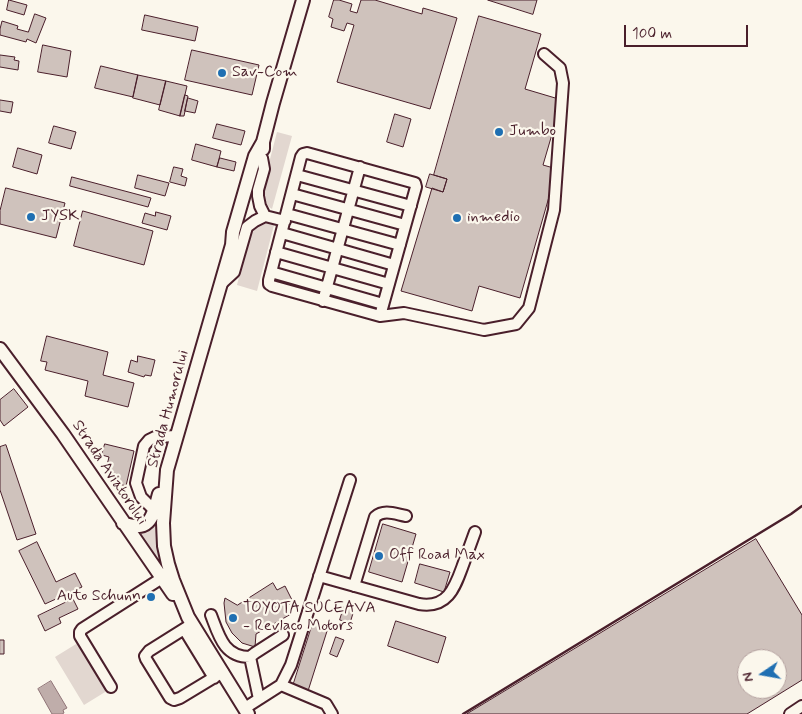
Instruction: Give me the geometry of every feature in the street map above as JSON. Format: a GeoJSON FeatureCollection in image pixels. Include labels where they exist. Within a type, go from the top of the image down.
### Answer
{"type":"FeatureCollection","features":[{"type":"Feature","properties":{"kind":"main road","name":"Strada Humorului"},"geometry":{"type":"LineString","coordinates":[[232,245],[240,232],[262,158],[263,142],[303,0]]}},
{"type":"Feature","properties":{"kind":"main road","name":"Strada Humorului"},"geometry":{"type":"LineString","coordinates":[[247,711],[218,675],[188,623],[170,572],[164,546],[163,523],[167,470],[232,245],[233,232],[255,156],[263,142]]}},
{"type":"Feature","properties":{"kind":"main road","name":"Strada Aviatorului"},"geometry":{"type":"LineString","coordinates":[[0,349],[63,434],[162,578],[188,623]]}},
{"type":"Feature","properties":{"kind":"main road"},"geometry":{"type":"LineString","coordinates":[[124,523],[141,527],[148,522],[154,510],[167,470]]}},
{"type":"Feature","properties":{"kind":"lane"},"geometry":{"type":"LineString","coordinates":[[380,316],[416,187],[415,183],[307,153],[302,157],[269,284],[380,316],[404,313],[484,330],[516,324],[529,308],[554,210],[563,83],[560,68],[544,54]]}},
{"type":"Feature","properties":{"kind":"lane"},"geometry":{"type":"LineString","coordinates":[[262,158],[264,169],[258,196],[265,216]]}},
{"type":"Feature","properties":{"kind":"lane"},"geometry":{"type":"LineString","coordinates":[[323,300],[360,167]]}},
{"type":"Feature","properties":{"kind":"lane"},"geometry":{"type":"LineString","coordinates":[[297,175],[411,206]]}},
{"type":"Feature","properties":{"kind":"lane"},"geometry":{"type":"LineString","coordinates":[[292,194],[405,225]]}},
{"type":"Feature","properties":{"kind":"lane"},"geometry":{"type":"LineString","coordinates":[[221,284],[234,272],[247,227],[265,216],[286,218],[342,230],[400,245]]}},
{"type":"Feature","properties":{"kind":"lane"},"geometry":{"type":"LineString","coordinates":[[282,233],[394,265]]}},
{"type":"Feature","properties":{"kind":"lane"},"geometry":{"type":"LineString","coordinates":[[276,252],[388,284]]}},
{"type":"Feature","properties":{"kind":"lane"},"geometry":{"type":"LineString","coordinates":[[271,272],[383,304]]}},
{"type":"Feature","properties":{"kind":"lane"},"geometry":{"type":"LineString","coordinates":[[154,510],[141,497],[136,483],[144,446],[155,437],[177,436]]}},
{"type":"Feature","properties":{"kind":"lane"},"geometry":{"type":"LineString","coordinates":[[247,711],[259,699],[281,685],[291,665],[350,480]]}},
{"type":"Feature","properties":{"kind":"lane"},"geometry":{"type":"LineString","coordinates":[[354,586],[375,517],[380,512],[406,516]]}},
{"type":"Feature","properties":{"kind":"lane"},"geometry":{"type":"LineString","coordinates":[[319,576],[424,605],[436,603],[449,595],[454,587],[475,532]]}},
{"type":"Feature","properties":{"kind":"lane"},"geometry":{"type":"LineString","coordinates":[[111,686],[80,636],[80,632],[162,578]]}},
{"type":"Feature","properties":{"kind":"lane"},"geometry":{"type":"LineString","coordinates":[[211,615],[217,632],[226,646],[236,655],[250,657],[283,635]]}},
{"type":"Feature","properties":{"kind":"lane"},"geometry":{"type":"LineString","coordinates":[[188,623],[149,651],[145,656],[146,659],[174,700],[218,675]]}},
{"type":"Feature","properties":{"kind":"lane"},"geometry":{"type":"LineString","coordinates":[[250,657],[259,699]]}},
{"type":"Feature","properties":{"kind":"lane"},"geometry":{"type":"LineString","coordinates":[[281,685],[326,704],[332,714]]}},
{"type":"Feature","properties":{"kind":"lane"},"geometry":{"type":"LineString","coordinates":[[790,714],[802,706]]}},
{"type":"Feature","properties":{"kind":"shaded area"},"geometry":{"type":"Polygon","coordinates":[[[277,132],[292,136],[272,209],[261,194],[277,132]]]}},
{"type":"Feature","properties":{"kind":"shaded area"},"geometry":{"type":"Polygon","coordinates":[[[269,222],[274,225],[257,291],[237,285],[251,229],[262,223],[269,222]]]}},
{"type":"Feature","properties":{"kind":"shaded area"},"geometry":{"type":"Polygon","coordinates":[[[159,517],[169,579],[133,533],[146,533],[159,517]]]}},
{"type":"Feature","properties":{"kind":"shaded area"},"geometry":{"type":"Polygon","coordinates":[[[81,641],[110,689],[84,705],[55,657],[81,641]]]}},
{"type":"Feature","properties":{"kind":"shaded area"},"geometry":{"type":"Polygon","coordinates":[[[51,681],[67,708],[63,710],[64,713],[62,714],[52,714],[38,689],[51,681]]]}},
{"type":"Feature","properties":{"kind":"building"},"geometry":{"type":"Polygon","coordinates":[[[9,0],[27,5],[24,15],[7,10],[9,0]]]}},
{"type":"Feature","properties":{"kind":"building"},"geometry":{"type":"Polygon","coordinates":[[[334,0],[352,4],[350,11],[357,13],[361,0],[375,0],[422,14],[423,8],[457,18],[430,109],[337,82],[354,25],[347,23],[344,31],[331,27],[333,19],[329,17],[334,0]]]}},
{"type":"Feature","properties":{"kind":"building"},"geometry":{"type":"Polygon","coordinates":[[[488,0],[537,0],[533,14],[488,0]]]}},
{"type":"Feature","properties":{"kind":"building"},"geometry":{"type":"Polygon","coordinates":[[[35,14],[46,18],[36,43],[27,39],[26,42],[0,35],[2,21],[18,26],[17,29],[28,32],[35,14]]]}},
{"type":"Feature","properties":{"kind":"building"},"geometry":{"type":"Polygon","coordinates":[[[145,15],[198,27],[195,41],[142,30],[145,15]]]}},
{"type":"Feature","properties":{"kind":"building","name":"Jumbo"},"geometry":{"type":"Polygon","coordinates":[[[479,16],[541,34],[525,89],[562,100],[543,165],[557,169],[520,298],[479,286],[472,311],[401,291],[432,188],[443,192],[447,179],[434,175],[479,16]]]}},
{"type":"Feature","properties":{"kind":"building"},"geometry":{"type":"Polygon","coordinates":[[[43,45],[71,51],[67,77],[38,72],[43,45]]]}},
{"type":"Feature","properties":{"kind":"building","name":"Sav-Com"},"geometry":{"type":"Polygon","coordinates":[[[192,50],[259,65],[252,95],[185,80],[192,50]]]}},
{"type":"Feature","properties":{"kind":"building"},"geometry":{"type":"Polygon","coordinates":[[[0,55],[15,57],[14,60],[19,61],[18,70],[0,67],[0,55]]]}},
{"type":"Feature","properties":{"kind":"building"},"geometry":{"type":"Polygon","coordinates":[[[101,66],[138,75],[133,97],[95,88],[101,66]]]}},
{"type":"Feature","properties":{"kind":"building"},"geometry":{"type":"Polygon","coordinates":[[[138,75],[166,81],[160,105],[133,98],[138,75]]]}},
{"type":"Feature","properties":{"kind":"building"},"geometry":{"type":"Polygon","coordinates":[[[166,81],[187,86],[180,116],[159,110],[166,81]]]}},
{"type":"Feature","properties":{"kind":"building"},"geometry":{"type":"Polygon","coordinates":[[[185,95],[188,96],[184,116],[180,116],[185,95]]]}},
{"type":"Feature","properties":{"kind":"building"},"geometry":{"type":"Polygon","coordinates":[[[188,98],[198,101],[195,113],[185,111],[188,98]]]}},
{"type":"Feature","properties":{"kind":"building"},"geometry":{"type":"Polygon","coordinates":[[[0,100],[13,102],[11,113],[0,111],[0,100]]]}},
{"type":"Feature","properties":{"kind":"building"},"geometry":{"type":"Polygon","coordinates":[[[395,114],[411,119],[403,147],[387,142],[395,114]]]}},
{"type":"Feature","properties":{"kind":"building"},"geometry":{"type":"Polygon","coordinates":[[[217,124],[245,131],[241,145],[213,138],[217,124]]]}},
{"type":"Feature","properties":{"kind":"building"},"geometry":{"type":"Polygon","coordinates":[[[54,126],[76,132],[71,149],[49,143],[54,126]]]}},
{"type":"Feature","properties":{"kind":"building"},"geometry":{"type":"Polygon","coordinates":[[[196,144],[221,151],[217,167],[192,160],[196,144]]]}},
{"type":"Feature","properties":{"kind":"building"},"geometry":{"type":"Polygon","coordinates":[[[18,148],[42,155],[37,174],[13,167],[18,148]]]}},
{"type":"Feature","properties":{"kind":"building"},"geometry":{"type":"Polygon","coordinates":[[[220,158],[236,162],[234,171],[217,167],[220,158]]]}},
{"type":"Feature","properties":{"kind":"building"},"geometry":{"type":"Polygon","coordinates":[[[174,167],[183,169],[181,176],[187,178],[185,186],[170,182],[174,167]]]}},
{"type":"Feature","properties":{"kind":"building"},"geometry":{"type":"Polygon","coordinates":[[[430,174],[447,179],[443,192],[426,187],[430,174]]]}},
{"type":"Feature","properties":{"kind":"building"},"geometry":{"type":"Polygon","coordinates":[[[138,175],[169,183],[165,196],[135,188],[138,175]]]}},
{"type":"Feature","properties":{"kind":"building"},"geometry":{"type":"Polygon","coordinates":[[[72,177],[151,198],[148,207],[70,186],[72,177]]]}},
{"type":"Feature","properties":{"kind":"building","name":"JYSK"},"geometry":{"type":"Polygon","coordinates":[[[6,188],[65,203],[56,238],[0,224],[0,211],[6,188]]]}},
{"type":"Feature","properties":{"kind":"building"},"geometry":{"type":"Polygon","coordinates":[[[83,211],[153,231],[144,265],[74,246],[83,211]]]}},
{"type":"Feature","properties":{"kind":"building"},"geometry":{"type":"Polygon","coordinates":[[[156,212],[171,216],[167,230],[142,223],[145,213],[155,216],[156,212]]]}},
{"type":"Feature","properties":{"kind":"building"},"geometry":{"type":"Polygon","coordinates":[[[47,336],[108,352],[103,375],[134,383],[128,407],[85,396],[88,381],[45,370],[47,362],[41,361],[47,336]]]}},
{"type":"Feature","properties":{"kind":"building"},"geometry":{"type":"Polygon","coordinates":[[[138,356],[155,360],[151,376],[145,375],[144,377],[128,372],[131,360],[137,362],[138,356]]]}},
{"type":"Feature","properties":{"kind":"building"},"geometry":{"type":"Polygon","coordinates":[[[14,389],[28,407],[4,426],[0,420],[0,400],[14,389]]]}},
{"type":"Feature","properties":{"kind":"building"},"geometry":{"type":"Polygon","coordinates":[[[105,444],[134,451],[126,486],[112,482],[110,478],[112,471],[106,469],[109,457],[102,455],[105,444]]]}},
{"type":"Feature","properties":{"kind":"building"},"geometry":{"type":"Polygon","coordinates":[[[6,445],[36,534],[17,540],[0,490],[0,447],[6,445]]]}},
{"type":"Feature","properties":{"kind":"building"},"geometry":{"type":"Polygon","coordinates":[[[383,524],[416,534],[402,582],[369,572],[383,524]]]}},
{"type":"Feature","properties":{"kind":"building"},"geometry":{"type":"Polygon","coordinates":[[[756,539],[802,615],[802,680],[787,689],[787,649],[737,649],[737,699],[771,699],[747,714],[467,714],[756,539]]]}},
{"type":"Feature","properties":{"kind":"building"},"geometry":{"type":"Polygon","coordinates":[[[37,542],[56,582],[75,573],[82,587],[45,604],[19,551],[37,542]]]}},
{"type":"Feature","properties":{"kind":"building"},"geometry":{"type":"Polygon","coordinates":[[[420,564],[450,572],[444,592],[415,583],[420,564]]]}},
{"type":"Feature","properties":{"kind":"building"},"geometry":{"type":"Polygon","coordinates":[[[273,583],[277,590],[285,586],[293,602],[286,606],[291,614],[256,634],[255,647],[242,643],[232,633],[226,622],[225,598],[237,605],[273,583]]]}},
{"type":"Feature","properties":{"kind":"building"},"geometry":{"type":"Polygon","coordinates":[[[73,599],[78,609],[59,618],[61,623],[45,631],[38,616],[73,599]]]}},
{"type":"Feature","properties":{"kind":"building"},"geometry":{"type":"Polygon","coordinates":[[[344,607],[354,610],[350,623],[340,620],[344,607]]]}},
{"type":"Feature","properties":{"kind":"building"},"geometry":{"type":"Polygon","coordinates":[[[396,621],[446,637],[438,663],[388,646],[396,621]]]}},
{"type":"Feature","properties":{"kind":"building"},"geometry":{"type":"Polygon","coordinates":[[[313,623],[328,628],[308,691],[293,686],[313,623]]]}},
{"type":"Feature","properties":{"kind":"building"},"geometry":{"type":"Polygon","coordinates":[[[336,637],[344,640],[337,657],[330,654],[336,637]]]}},
{"type":"Feature","properties":{"kind":"building"},"geometry":{"type":"Polygon","coordinates":[[[0,640],[4,640],[4,654],[0,654],[0,640]]]}},
{"type":"Feature","properties":{"kind":"railway"},"geometry":{"type":"LineString","coordinates":[[463,714],[802,506]]}},
{"type":"Feature","properties":{"kind":"place","name":"Sav-Com"},"geometry":{"type":"Point","coordinates":[222,73]}},
{"type":"Feature","properties":{"kind":"place","name":"Jumbo"},"geometry":{"type":"Point","coordinates":[499,132]}},
{"type":"Feature","properties":{"kind":"place","name":"JYSK"},"geometry":{"type":"Point","coordinates":[31,217]}},
{"type":"Feature","properties":{"kind":"place","name":"inmedio"},"geometry":{"type":"Point","coordinates":[457,218]}},
{"type":"Feature","properties":{"kind":"place","name":"Off Road Max"},"geometry":{"type":"Point","coordinates":[379,556]}},
{"type":"Feature","properties":{"kind":"place","name":"Auto Schunn"},"geometry":{"type":"Point","coordinates":[151,597]}},
{"type":"Feature","properties":{"kind":"place","name":"TOYOTA SUCEAVA - Revlaco Motors"},"geometry":{"type":"Point","coordinates":[233,618]}}]}
